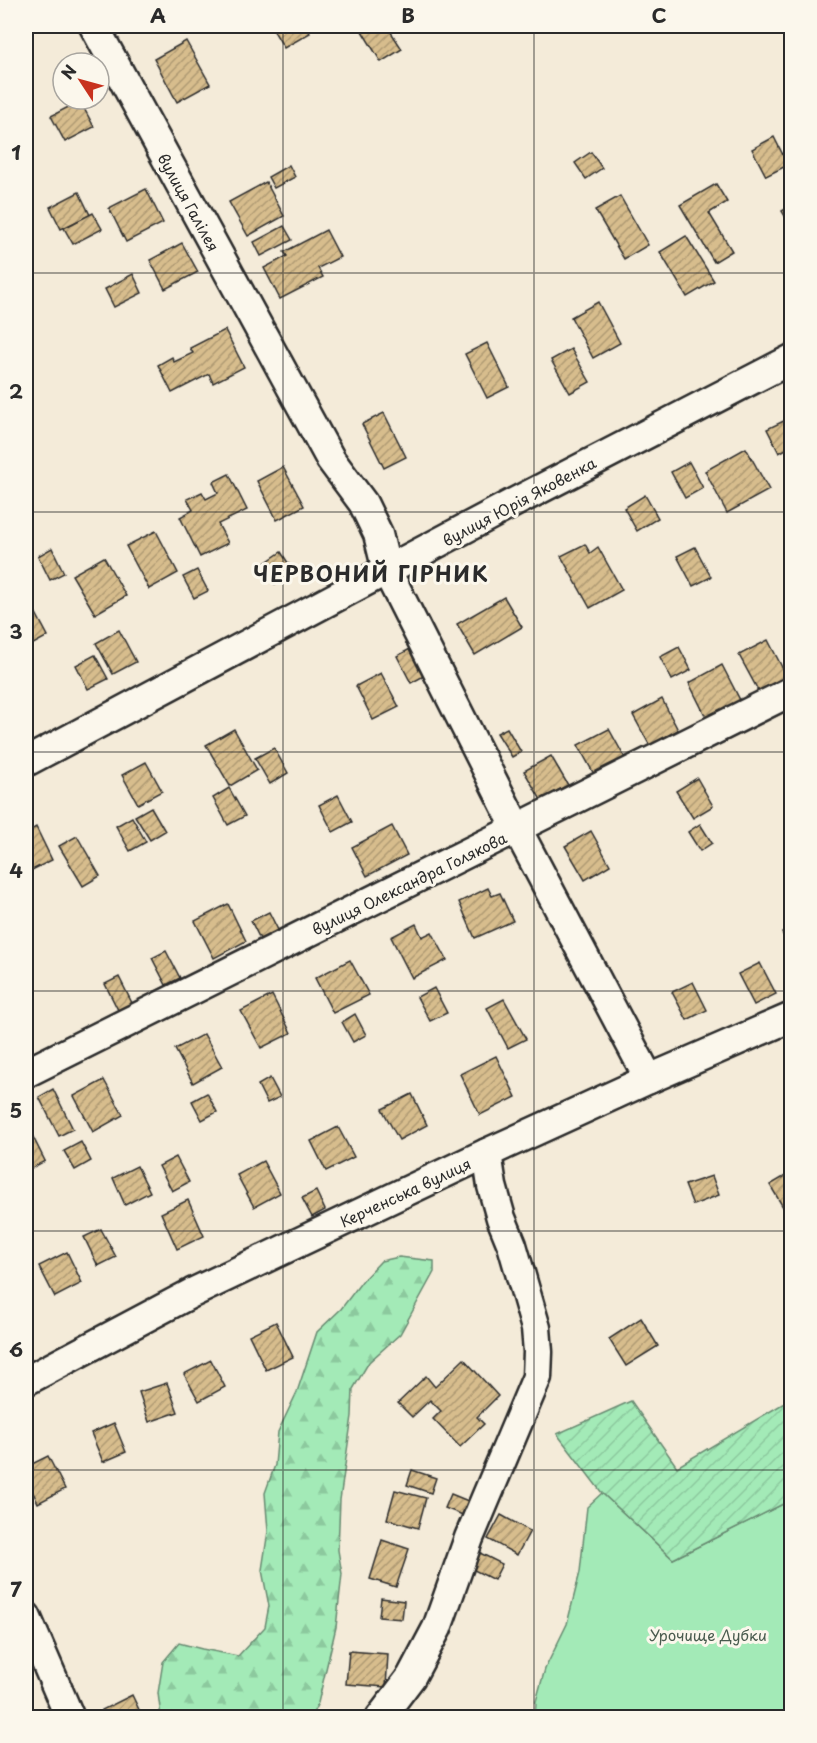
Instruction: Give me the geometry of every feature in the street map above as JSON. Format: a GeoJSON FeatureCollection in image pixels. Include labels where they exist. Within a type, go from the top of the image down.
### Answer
{"type":"FeatureCollection","features":[{"type":"Feature","properties":{"kind":"street","name":"вулиця Галілея"},"geometry":{"type":"LineString","coordinates":[[94,26],[331,460],[363,503],[378,534],[387,571],[517,830],[649,1079]]}},
{"type":"Feature","properties":{"kind":"street","name":"вулиця Юрія Яковенка"},"geometry":{"type":"LineString","coordinates":[[26,762],[792,359]]}},
{"type":"Feature","properties":{"kind":"street","name":"вулиця Олександра Голякова"},"geometry":{"type":"LineString","coordinates":[[26,1073],[792,691]]}},
{"type":"Feature","properties":{"kind":"street","name":"Керченська вулиця"},"geometry":{"type":"LineString","coordinates":[[26,1381],[192,1293],[649,1079],[792,1017]]}},
{"type":"Feature","properties":{"kind":"street"},"geometry":{"type":"LineString","coordinates":[[380,1718],[411,1677],[437,1628],[469,1538],[537,1377],[536,1328],[512,1245],[501,1218],[492,1186],[487,1154]]}},
{"type":"Feature","properties":{"kind":"street"},"geometry":{"type":"LineString","coordinates":[[26,1616],[70,1718]]}},
{"type":"Feature","properties":{"kind":"green space"},"geometry":{"type":"Polygon","coordinates":[[[399,1257],[434,1261],[434,1272],[400,1334],[369,1362],[353,1389],[352,1416],[340,1500],[338,1550],[342,1574],[336,1627],[318,1703],[311,1717],[161,1717],[158,1693],[163,1662],[179,1643],[238,1656],[265,1627],[269,1606],[262,1570],[268,1531],[265,1493],[275,1465],[278,1432],[297,1392],[317,1332],[341,1309],[381,1261],[399,1257]]]}},
{"type":"Feature","properties":{"kind":"green space"},"geometry":{"type":"Polygon","coordinates":[[[631,1401],[677,1467],[786,1402],[791,1407],[791,1500],[673,1559],[602,1493],[557,1434],[631,1401]]]}},
{"type":"Feature","properties":{"kind":"green space","name":"Урочище Дубки"},"geometry":{"type":"Polygon","coordinates":[[[602,1493],[673,1559],[791,1500],[791,1717],[535,1718],[536,1701],[545,1669],[567,1624],[580,1572],[587,1507],[602,1493]]]}},
{"type":"Feature","properties":{"kind":"building"},"geometry":{"type":"Polygon","coordinates":[[[271,26],[306,26],[310,33],[284,48],[271,26]]]}},
{"type":"Feature","properties":{"kind":"building"},"geometry":{"type":"Polygon","coordinates":[[[371,26],[387,26],[402,49],[381,62],[362,31],[371,26]]]}},
{"type":"Feature","properties":{"kind":"building"},"geometry":{"type":"Polygon","coordinates":[[[186,41],[210,84],[177,102],[154,59],[186,41]]]}},
{"type":"Feature","properties":{"kind":"building"},"geometry":{"type":"Polygon","coordinates":[[[61,111],[85,111],[94,127],[65,142],[51,116],[61,111]]]}},
{"type":"Feature","properties":{"kind":"building"},"geometry":{"type":"Polygon","coordinates":[[[774,137],[788,165],[766,176],[752,149],[774,137]]]}},
{"type":"Feature","properties":{"kind":"building"},"geometry":{"type":"Polygon","coordinates":[[[591,152],[602,168],[586,179],[575,163],[591,152]]]}},
{"type":"Feature","properties":{"kind":"building"},"geometry":{"type":"Polygon","coordinates":[[[289,165],[295,177],[274,188],[268,177],[289,165]]]}},
{"type":"Feature","properties":{"kind":"building"},"geometry":{"type":"Polygon","coordinates":[[[266,182],[284,216],[248,236],[229,202],[266,182]]]}},
{"type":"Feature","properties":{"kind":"building"},"geometry":{"type":"Polygon","coordinates":[[[716,184],[727,202],[709,213],[732,251],[714,262],[680,205],[716,184]]]}},
{"type":"Feature","properties":{"kind":"building"},"geometry":{"type":"Polygon","coordinates":[[[146,189],[163,223],[126,242],[109,208],[146,189]]]}},
{"type":"Feature","properties":{"kind":"building"},"geometry":{"type":"Polygon","coordinates":[[[79,192],[90,215],[61,229],[50,207],[79,192]]]}},
{"type":"Feature","properties":{"kind":"building"},"geometry":{"type":"Polygon","coordinates":[[[620,196],[648,245],[624,259],[595,210],[620,196]]]}},
{"type":"Feature","properties":{"kind":"building"},"geometry":{"type":"Polygon","coordinates":[[[792,205],[792,228],[782,211],[792,205]]]}},
{"type":"Feature","properties":{"kind":"building"},"geometry":{"type":"Polygon","coordinates":[[[93,213],[102,229],[73,244],[64,228],[93,213]]]}},
{"type":"Feature","properties":{"kind":"building"},"geometry":{"type":"Polygon","coordinates":[[[284,226],[292,240],[261,256],[254,242],[284,226]]]}},
{"type":"Feature","properties":{"kind":"building"},"geometry":{"type":"Polygon","coordinates":[[[326,230],[340,257],[318,268],[323,277],[280,299],[264,268],[287,256],[284,252],[326,230]]]}},
{"type":"Feature","properties":{"kind":"building"},"geometry":{"type":"Polygon","coordinates":[[[686,236],[714,281],[687,297],[660,252],[686,236]]]}},
{"type":"Feature","properties":{"kind":"building"},"geometry":{"type":"Polygon","coordinates":[[[182,243],[198,272],[165,289],[150,260],[182,243]]]}},
{"type":"Feature","properties":{"kind":"building"},"geometry":{"type":"Polygon","coordinates":[[[133,274],[142,293],[114,307],[105,289],[133,274]]]}},
{"type":"Feature","properties":{"kind":"building"},"geometry":{"type":"Polygon","coordinates":[[[598,302],[620,343],[593,358],[571,317],[598,302]]]}},
{"type":"Feature","properties":{"kind":"building"},"geometry":{"type":"Polygon","coordinates":[[[225,330],[244,367],[213,383],[209,374],[172,393],[158,365],[172,357],[174,362],[193,353],[190,348],[225,330]]]}},
{"type":"Feature","properties":{"kind":"building"},"geometry":{"type":"Polygon","coordinates":[[[487,343],[509,387],[487,398],[465,354],[487,343]]]}},
{"type":"Feature","properties":{"kind":"building"},"geometry":{"type":"Polygon","coordinates":[[[571,349],[590,382],[570,393],[551,360],[571,349]]]}},
{"type":"Feature","properties":{"kind":"building"},"geometry":{"type":"Polygon","coordinates":[[[384,413],[406,457],[384,468],[362,424],[384,413]]]}},
{"type":"Feature","properties":{"kind":"building"},"geometry":{"type":"Polygon","coordinates":[[[792,417],[792,456],[788,448],[779,453],[767,429],[792,417]]]}},
{"type":"Feature","properties":{"kind":"building"},"geometry":{"type":"Polygon","coordinates":[[[746,448],[769,490],[727,513],[705,471],[746,448]]]}},
{"type":"Feature","properties":{"kind":"building"},"geometry":{"type":"Polygon","coordinates":[[[689,462],[703,488],[685,498],[671,472],[689,462]]]}},
{"type":"Feature","properties":{"kind":"building"},"geometry":{"type":"Polygon","coordinates":[[[283,467],[304,506],[277,520],[257,481],[283,467]]]}},
{"type":"Feature","properties":{"kind":"building"},"geometry":{"type":"Polygon","coordinates":[[[229,474],[247,510],[218,524],[228,543],[200,557],[180,517],[193,510],[187,499],[202,492],[206,499],[218,493],[213,482],[229,474]]]}},
{"type":"Feature","properties":{"kind":"building"},"geometry":{"type":"Polygon","coordinates":[[[645,495],[658,518],[637,531],[624,508],[645,495]]]}},
{"type":"Feature","properties":{"kind":"building"},"geometry":{"type":"Polygon","coordinates":[[[156,531],[178,573],[149,589],[126,546],[156,531]]]}},
{"type":"Feature","properties":{"kind":"building"},"geometry":{"type":"Polygon","coordinates":[[[585,544],[590,553],[598,547],[622,590],[590,608],[561,556],[585,544]]]}},
{"type":"Feature","properties":{"kind":"building"},"geometry":{"type":"Polygon","coordinates":[[[695,547],[711,577],[693,586],[677,556],[695,547]]]}},
{"type":"Feature","properties":{"kind":"building"},"geometry":{"type":"Polygon","coordinates":[[[52,548],[64,573],[50,580],[38,556],[52,548]]]}},
{"type":"Feature","properties":{"kind":"building"},"geometry":{"type":"Polygon","coordinates":[[[281,552],[294,572],[275,584],[262,565],[281,552]]]}},
{"type":"Feature","properties":{"kind":"building"},"geometry":{"type":"Polygon","coordinates":[[[104,557],[126,596],[95,614],[72,575],[104,557]]]}},
{"type":"Feature","properties":{"kind":"building"},"geometry":{"type":"Polygon","coordinates":[[[197,570],[208,591],[194,598],[183,577],[197,570]]]}},
{"type":"Feature","properties":{"kind":"building"},"geometry":{"type":"Polygon","coordinates":[[[504,597],[522,627],[475,655],[457,624],[504,597]]]}},
{"type":"Feature","properties":{"kind":"building"},"geometry":{"type":"Polygon","coordinates":[[[31,604],[48,636],[26,648],[26,607],[31,604]]]}},
{"type":"Feature","properties":{"kind":"building"},"geometry":{"type":"Polygon","coordinates":[[[119,630],[136,662],[113,674],[96,643],[119,630]]]}},
{"type":"Feature","properties":{"kind":"building"},"geometry":{"type":"Polygon","coordinates":[[[768,640],[787,677],[759,692],[739,655],[768,640]]]}},
{"type":"Feature","properties":{"kind":"building"},"geometry":{"type":"Polygon","coordinates":[[[679,647],[691,670],[672,680],[660,657],[679,647]]]}},
{"type":"Feature","properties":{"kind":"building"},"geometry":{"type":"Polygon","coordinates":[[[410,649],[424,676],[411,683],[397,656],[410,649]]]}},
{"type":"Feature","properties":{"kind":"building"},"geometry":{"type":"Polygon","coordinates":[[[95,655],[108,679],[88,689],[76,665],[95,655]]]}},
{"type":"Feature","properties":{"kind":"building"},"geometry":{"type":"Polygon","coordinates":[[[722,665],[741,702],[707,719],[689,683],[722,665]]]}},
{"type":"Feature","properties":{"kind":"building"},"geometry":{"type":"Polygon","coordinates":[[[381,673],[399,707],[373,720],[356,686],[381,673]]]}},
{"type":"Feature","properties":{"kind":"building"},"geometry":{"type":"Polygon","coordinates":[[[662,699],[678,730],[650,746],[633,715],[662,699]]]}},
{"type":"Feature","properties":{"kind":"building"},"geometry":{"type":"Polygon","coordinates":[[[507,728],[521,752],[512,757],[497,733],[507,728]]]}},
{"type":"Feature","properties":{"kind":"building"},"geometry":{"type":"Polygon","coordinates":[[[234,729],[257,770],[230,786],[206,745],[234,729]]]}},
{"type":"Feature","properties":{"kind":"building"},"geometry":{"type":"Polygon","coordinates":[[[609,729],[626,760],[595,776],[578,745],[609,729]]]}},
{"type":"Feature","properties":{"kind":"building"},"geometry":{"type":"Polygon","coordinates":[[[274,748],[288,773],[270,784],[255,758],[274,748]]]}},
{"type":"Feature","properties":{"kind":"building"},"geometry":{"type":"Polygon","coordinates":[[[551,756],[568,785],[541,800],[524,771],[551,756]]]}},
{"type":"Feature","properties":{"kind":"building"},"geometry":{"type":"Polygon","coordinates":[[[146,762],[162,791],[138,804],[122,775],[146,762]]]}},
{"type":"Feature","properties":{"kind":"building"},"geometry":{"type":"Polygon","coordinates":[[[697,778],[713,806],[693,818],[676,791],[697,778]]]}},
{"type":"Feature","properties":{"kind":"building"},"geometry":{"type":"Polygon","coordinates":[[[229,788],[245,816],[228,825],[213,798],[229,788]]]}},
{"type":"Feature","properties":{"kind":"building"},"geometry":{"type":"Polygon","coordinates":[[[338,795],[352,822],[333,832],[319,805],[338,795]]]}},
{"type":"Feature","properties":{"kind":"building"},"geometry":{"type":"Polygon","coordinates":[[[151,807],[165,831],[150,840],[135,816],[151,807]]]}},
{"type":"Feature","properties":{"kind":"building"},"geometry":{"type":"Polygon","coordinates":[[[132,817],[146,842],[130,851],[116,826],[132,817]]]}},
{"type":"Feature","properties":{"kind":"building"},"geometry":{"type":"Polygon","coordinates":[[[700,824],[712,843],[700,851],[688,832],[700,824]]]}},
{"type":"Feature","properties":{"kind":"building"},"geometry":{"type":"Polygon","coordinates":[[[392,826],[407,855],[367,876],[352,847],[392,826]]]}},
{"type":"Feature","properties":{"kind":"building"},"geometry":{"type":"Polygon","coordinates":[[[36,827],[52,860],[30,871],[26,863],[26,833],[36,827]]]}},
{"type":"Feature","properties":{"kind":"building"},"geometry":{"type":"Polygon","coordinates":[[[591,831],[610,865],[585,880],[565,846],[591,831]]]}},
{"type":"Feature","properties":{"kind":"building"},"geometry":{"type":"Polygon","coordinates":[[[77,836],[100,876],[83,886],[59,846],[77,836]]]}},
{"type":"Feature","properties":{"kind":"building"},"geometry":{"type":"Polygon","coordinates":[[[488,888],[492,896],[500,893],[513,921],[475,938],[459,902],[488,888]]]}},
{"type":"Feature","properties":{"kind":"building"},"geometry":{"type":"Polygon","coordinates":[[[228,904],[246,941],[214,958],[195,921],[228,904]]]}},
{"type":"Feature","properties":{"kind":"building"},"geometry":{"type":"Polygon","coordinates":[[[269,912],[282,938],[264,947],[251,921],[269,912]]]}},
{"type":"Feature","properties":{"kind":"building"},"geometry":{"type":"Polygon","coordinates":[[[416,924],[422,937],[432,932],[447,960],[412,978],[391,937],[416,924]]]}},
{"type":"Feature","properties":{"kind":"building"},"geometry":{"type":"Polygon","coordinates":[[[792,928],[792,950],[782,933],[792,928]]]}},
{"type":"Feature","properties":{"kind":"building"},"geometry":{"type":"Polygon","coordinates":[[[166,951],[180,978],[166,985],[152,958],[166,951]]]}},
{"type":"Feature","properties":{"kind":"building"},"geometry":{"type":"Polygon","coordinates":[[[350,960],[369,995],[333,1013],[315,978],[350,960]]]}},
{"type":"Feature","properties":{"kind":"building"},"geometry":{"type":"Polygon","coordinates":[[[760,963],[776,994],[754,1005],[738,974],[760,963]]]}},
{"type":"Feature","properties":{"kind":"building"},"geometry":{"type":"Polygon","coordinates":[[[119,977],[133,1005],[119,1012],[105,984],[119,977]]]}},
{"type":"Feature","properties":{"kind":"building"},"geometry":{"type":"Polygon","coordinates":[[[693,982],[707,1010],[687,1020],[672,992],[693,982]]]}},
{"type":"Feature","properties":{"kind":"building"},"geometry":{"type":"Polygon","coordinates":[[[434,988],[447,1013],[430,1021],[417,997],[434,988]]]}},
{"type":"Feature","properties":{"kind":"building"},"geometry":{"type":"Polygon","coordinates":[[[272,995],[291,1033],[261,1048],[241,1011],[272,995]]]}},
{"type":"Feature","properties":{"kind":"building"},"geometry":{"type":"Polygon","coordinates":[[[504,999],[526,1039],[508,1048],[487,1008],[504,999]]]}},
{"type":"Feature","properties":{"kind":"building"},"geometry":{"type":"Polygon","coordinates":[[[355,1014],[366,1035],[353,1042],[342,1022],[355,1014]]]}},
{"type":"Feature","properties":{"kind":"building"},"geometry":{"type":"Polygon","coordinates":[[[204,1034],[222,1067],[193,1083],[175,1049],[204,1034]]]}},
{"type":"Feature","properties":{"kind":"building"},"geometry":{"type":"Polygon","coordinates":[[[496,1056],[516,1097],[480,1115],[460,1074],[496,1056]]]}},
{"type":"Feature","properties":{"kind":"building"},"geometry":{"type":"Polygon","coordinates":[[[270,1078],[280,1097],[267,1103],[258,1085],[270,1078]]]}},
{"type":"Feature","properties":{"kind":"building"},"geometry":{"type":"Polygon","coordinates":[[[104,1080],[123,1115],[93,1132],[74,1096],[104,1080]]]}},
{"type":"Feature","properties":{"kind":"building"},"geometry":{"type":"Polygon","coordinates":[[[53,1089],[73,1129],[59,1136],[39,1097],[53,1089]]]}},
{"type":"Feature","properties":{"kind":"building"},"geometry":{"type":"Polygon","coordinates":[[[207,1093],[217,1112],[202,1120],[192,1101],[207,1093]]]}},
{"type":"Feature","properties":{"kind":"building"},"geometry":{"type":"Polygon","coordinates":[[[412,1094],[427,1125],[399,1140],[382,1109],[412,1094]]]}},
{"type":"Feature","properties":{"kind":"building"},"geometry":{"type":"Polygon","coordinates":[[[26,1126],[45,1161],[26,1171],[26,1126]]]}},
{"type":"Feature","properties":{"kind":"building"},"geometry":{"type":"Polygon","coordinates":[[[338,1127],[354,1157],[326,1171],[311,1141],[338,1127]]]}},
{"type":"Feature","properties":{"kind":"building"},"geometry":{"type":"Polygon","coordinates":[[[81,1142],[91,1161],[75,1170],[64,1151],[81,1142]]]}},
{"type":"Feature","properties":{"kind":"building"},"geometry":{"type":"Polygon","coordinates":[[[176,1157],[189,1182],[172,1191],[159,1166],[176,1157]]]}},
{"type":"Feature","properties":{"kind":"building"},"geometry":{"type":"Polygon","coordinates":[[[263,1161],[280,1193],[254,1207],[237,1175],[263,1161]]]}},
{"type":"Feature","properties":{"kind":"building"},"geometry":{"type":"Polygon","coordinates":[[[137,1166],[150,1192],[125,1205],[113,1178],[137,1166]]]}},
{"type":"Feature","properties":{"kind":"building"},"geometry":{"type":"Polygon","coordinates":[[[792,1172],[792,1202],[783,1207],[770,1185],[792,1172]]]}},
{"type":"Feature","properties":{"kind":"building"},"geometry":{"type":"Polygon","coordinates":[[[712,1176],[719,1195],[693,1205],[685,1185],[712,1176]]]}},
{"type":"Feature","properties":{"kind":"building"},"geometry":{"type":"Polygon","coordinates":[[[316,1191],[325,1210],[312,1217],[302,1198],[316,1191]]]}},
{"type":"Feature","properties":{"kind":"building"},"geometry":{"type":"Polygon","coordinates":[[[188,1200],[204,1236],[177,1249],[161,1213],[188,1200]]]}},
{"type":"Feature","properties":{"kind":"building"},"geometry":{"type":"Polygon","coordinates":[[[101,1229],[116,1257],[98,1266],[84,1237],[101,1229]]]}},
{"type":"Feature","properties":{"kind":"building"},"geometry":{"type":"Polygon","coordinates":[[[67,1252],[82,1283],[55,1297],[39,1266],[67,1252]]]}},
{"type":"Feature","properties":{"kind":"building"},"geometry":{"type":"Polygon","coordinates":[[[641,1318],[658,1346],[626,1366],[609,1339],[641,1318]]]}},
{"type":"Feature","properties":{"kind":"building"},"geometry":{"type":"Polygon","coordinates":[[[276,1322],[293,1357],[266,1370],[249,1335],[276,1322]]]}},
{"type":"Feature","properties":{"kind":"building"},"geometry":{"type":"Polygon","coordinates":[[[464,1359],[498,1396],[477,1417],[484,1424],[460,1447],[433,1419],[441,1411],[430,1400],[412,1417],[398,1403],[426,1376],[435,1387],[464,1359]]]}},
{"type":"Feature","properties":{"kind":"building"},"geometry":{"type":"Polygon","coordinates":[[[211,1360],[225,1387],[199,1401],[184,1374],[211,1360]]]}},
{"type":"Feature","properties":{"kind":"building"},"geometry":{"type":"Polygon","coordinates":[[[167,1383],[178,1412],[149,1422],[139,1392],[167,1383]]]}},
{"type":"Feature","properties":{"kind":"building"},"geometry":{"type":"Polygon","coordinates":[[[114,1423],[126,1452],[103,1462],[91,1433],[114,1423]]]}},
{"type":"Feature","properties":{"kind":"building"},"geometry":{"type":"Polygon","coordinates":[[[48,1456],[65,1489],[38,1503],[26,1478],[26,1467],[48,1456]]]}},
{"type":"Feature","properties":{"kind":"building"},"geometry":{"type":"Polygon","coordinates":[[[412,1470],[436,1478],[431,1493],[407,1485],[412,1470]]]}},
{"type":"Feature","properties":{"kind":"building"},"geometry":{"type":"Polygon","coordinates":[[[395,1490],[426,1498],[418,1528],[387,1519],[395,1490]]]}},
{"type":"Feature","properties":{"kind":"building"},"geometry":{"type":"Polygon","coordinates":[[[451,1494],[473,1503],[468,1517],[445,1508],[451,1494]]]}},
{"type":"Feature","properties":{"kind":"building"},"geometry":{"type":"Polygon","coordinates":[[[501,1515],[530,1531],[517,1555],[488,1539],[501,1515]]]}},
{"type":"Feature","properties":{"kind":"building"},"geometry":{"type":"Polygon","coordinates":[[[382,1540],[409,1549],[396,1587],[370,1579],[382,1540]]]}},
{"type":"Feature","properties":{"kind":"building"},"geometry":{"type":"Polygon","coordinates":[[[478,1552],[502,1564],[494,1580],[470,1568],[478,1552]]]}},
{"type":"Feature","properties":{"kind":"building"},"geometry":{"type":"Polygon","coordinates":[[[381,1598],[404,1601],[402,1619],[379,1617],[381,1598]]]}},
{"type":"Feature","properties":{"kind":"building"},"geometry":{"type":"Polygon","coordinates":[[[349,1651],[388,1654],[386,1687],[346,1684],[349,1651]]]}},
{"type":"Feature","properties":{"kind":"building"},"geometry":{"type":"Polygon","coordinates":[[[132,1695],[143,1718],[106,1718],[102,1710],[132,1695]]]}},
{"type":"Feature","properties":{"kind":"district","name":"ЧЕРВОНИЙ ГІРНИК"},"geometry":{"type":"Point","coordinates":[371,573]}}]}
